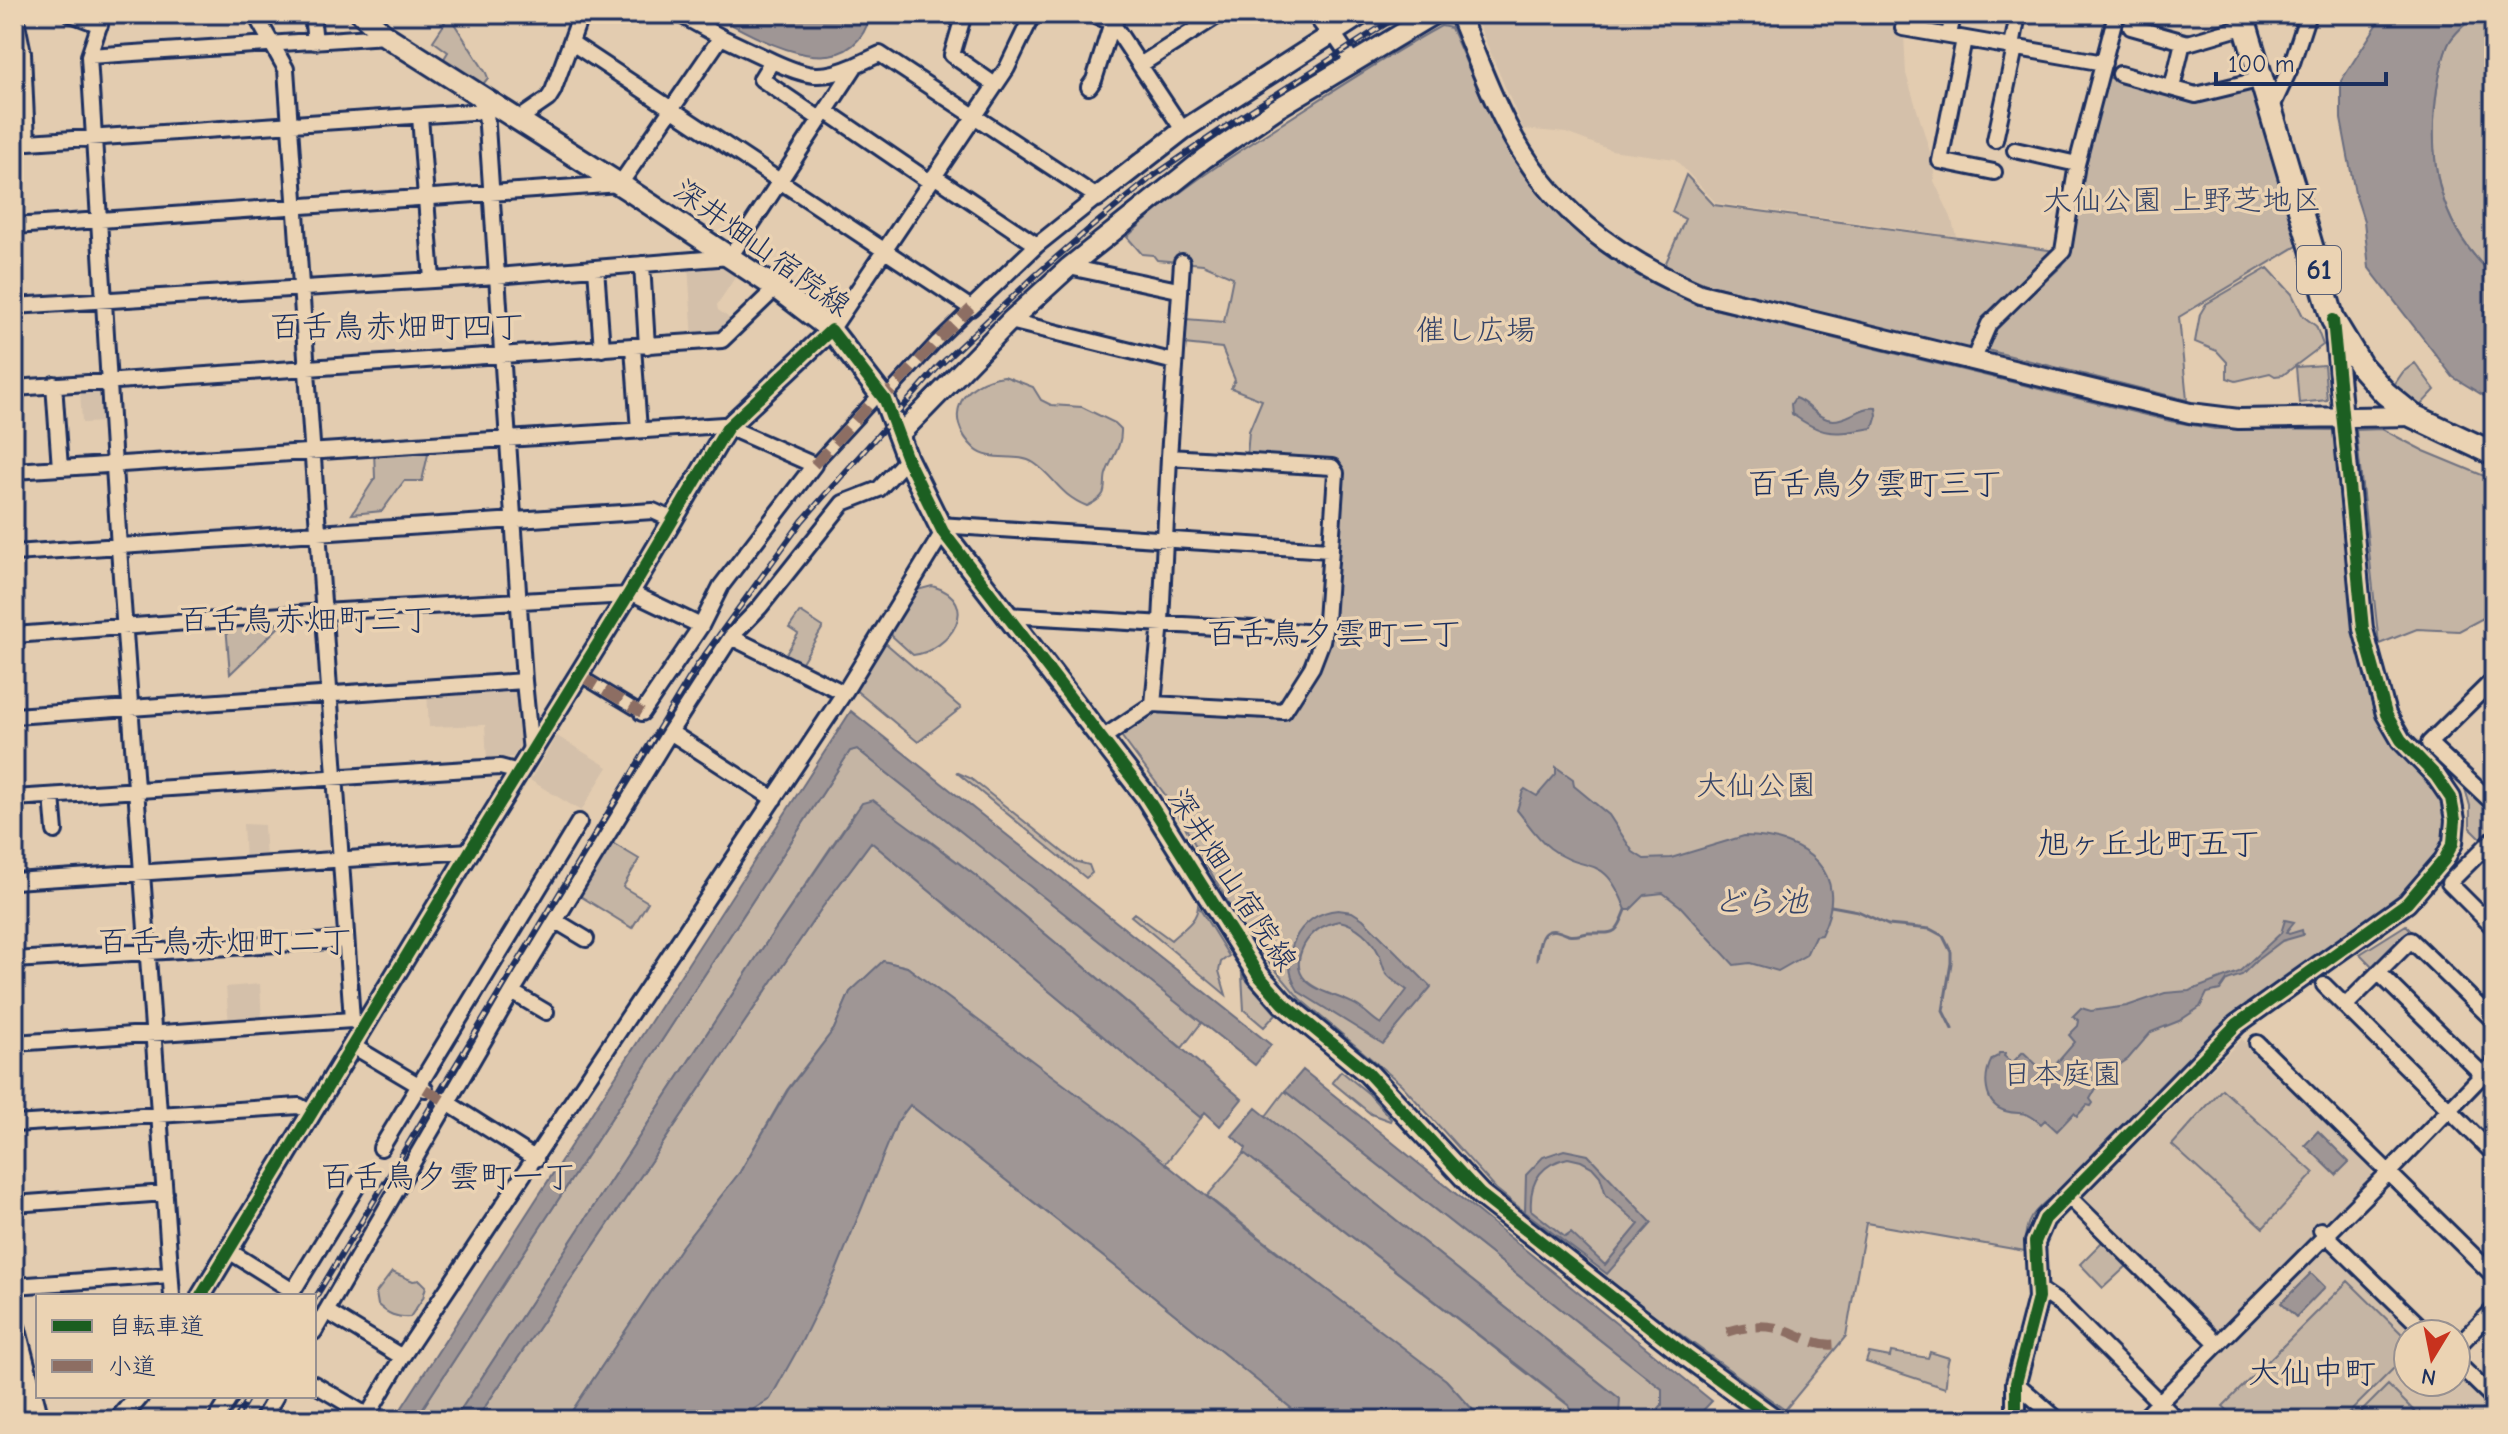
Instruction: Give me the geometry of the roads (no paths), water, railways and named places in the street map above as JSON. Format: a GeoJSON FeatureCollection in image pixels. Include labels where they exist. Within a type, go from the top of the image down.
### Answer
{"type":"FeatureCollection","features":[{"type":"Feature","properties":{"kind":"main road","name":"深井畑山宿院線"},"geometry":{"type":"LineString","coordinates":[[362,14],[386,36],[489,107],[519,119],[620,184],[776,288],[831,330],[881,392],[907,459],[941,529],[1152,804],[1259,976],[1283,1003],[1368,1073],[1480,1194],[1687,1356],[1775,1420]]}},
{"type":"Feature","properties":{"kind":"main road","name":"61"},"geometry":{"type":"LineString","coordinates":[[2244,20],[2333,320],[2361,366],[2385,393],[2413,416],[2494,454]]}},
{"type":"Feature","properties":{"kind":"main road"},"geometry":{"type":"LineString","coordinates":[[14,1330],[31,1368],[37,1420]]}},
{"type":"Feature","properties":{"kind":"street"},"geometry":{"type":"LineString","coordinates":[[15,14],[23,53],[18,82],[20,143],[420,116],[489,107],[502,356],[531,752]]}},
{"type":"Feature","properties":{"kind":"street"},"geometry":{"type":"LineString","coordinates":[[71,14],[102,19],[89,56],[119,548],[172,1294]]}},
{"type":"Feature","properties":{"kind":"street"},"geometry":{"type":"LineString","coordinates":[[202,1294],[353,1046],[358,1023],[339,859],[286,69],[255,14]]}},
{"type":"Feature","properties":{"kind":"street"},"geometry":{"type":"LineString","coordinates":[[312,14],[315,42]]}},
{"type":"Feature","properties":{"kind":"street"},"geometry":{"type":"LineString","coordinates":[[519,119],[548,99],[553,91],[581,14]]}},
{"type":"Feature","properties":{"kind":"street"},"geometry":{"type":"LineString","coordinates":[[679,14],[797,73],[819,77],[832,75],[880,54],[1097,197]]}},
{"type":"Feature","properties":{"kind":"street"},"geometry":{"type":"LineString","coordinates":[[964,14],[952,55],[995,85]]}},
{"type":"Feature","properties":{"kind":"street"},"geometry":{"type":"LineString","coordinates":[[358,1023],[470,851],[728,427],[831,330],[1012,60],[1033,14]]}},
{"type":"Feature","properties":{"kind":"street"},"geometry":{"type":"LineString","coordinates":[[1090,14],[1114,21],[1183,130]]}},
{"type":"Feature","properties":{"kind":"street"},"geometry":{"type":"LineString","coordinates":[[1314,14],[1354,64]]}},
{"type":"Feature","properties":{"kind":"street"},"geometry":{"type":"LineString","coordinates":[[579,675],[642,713],[701,626],[721,586],[814,465],[881,392],[891,391],[937,341],[1037,245],[1097,197],[1183,130],[1363,14]]}},
{"type":"Feature","properties":{"kind":"street"},"geometry":{"type":"LineString","coordinates":[[899,435],[1010,321],[1069,267],[1205,158],[1276,109],[1434,14]]}},
{"type":"Feature","properties":{"kind":"street"},"geometry":{"type":"LineString","coordinates":[[1459,14],[1505,121],[1545,184],[1581,222],[1628,258],[1700,294],[2190,413],[2239,419],[2413,416]]}},
{"type":"Feature","properties":{"kind":"street"},"geometry":{"type":"LineString","coordinates":[[1949,36],[1953,14]]}},
{"type":"Feature","properties":{"kind":"street"},"geometry":{"type":"LineString","coordinates":[[1995,140],[2018,14]]}},
{"type":"Feature","properties":{"kind":"street"},"geometry":{"type":"LineString","coordinates":[[1973,361],[1989,324],[2063,251],[2077,164],[2116,14]]}},
{"type":"Feature","properties":{"kind":"street"},"geometry":{"type":"LineString","coordinates":[[2271,109],[2291,66],[2308,14]]}},
{"type":"Feature","properties":{"kind":"street"},"geometry":{"type":"LineString","coordinates":[[1140,65],[1212,16]]}},
{"type":"Feature","properties":{"kind":"street"},"geometry":{"type":"LineString","coordinates":[[2131,27],[2188,43],[2244,20]]}},
{"type":"Feature","properties":{"kind":"street"},"geometry":{"type":"LineString","coordinates":[[1089,87],[1114,21]]}},
{"type":"Feature","properties":{"kind":"street"},"geometry":{"type":"LineString","coordinates":[[1906,24],[1964,39],[2104,63]]}},
{"type":"Feature","properties":{"kind":"street"},"geometry":{"type":"LineString","coordinates":[[89,56],[386,36]]}},
{"type":"Feature","properties":{"kind":"street"},"geometry":{"type":"LineString","coordinates":[[14,226],[620,184],[721,37]]}},
{"type":"Feature","properties":{"kind":"street"},"geometry":{"type":"LineString","coordinates":[[1964,39],[1940,161],[1994,172]]}},
{"type":"Feature","properties":{"kind":"street"},"geometry":{"type":"LineString","coordinates":[[2172,88],[2183,42]]}},
{"type":"Feature","properties":{"kind":"street"},"geometry":{"type":"LineString","coordinates":[[572,43],[971,308]]}},
{"type":"Feature","properties":{"kind":"street"},"geometry":{"type":"LineString","coordinates":[[772,61],[761,79],[932,179],[1037,245]]}},
{"type":"Feature","properties":{"kind":"street"},"geometry":{"type":"LineString","coordinates":[[14,306],[497,276],[730,257],[856,65]]}},
{"type":"Feature","properties":{"kind":"street"},"geometry":{"type":"LineString","coordinates":[[2120,74],[2196,95],[2262,79]]}},
{"type":"Feature","properties":{"kind":"street"},"geometry":{"type":"LineString","coordinates":[[420,116],[432,280]]}},
{"type":"Feature","properties":{"kind":"street"},"geometry":{"type":"LineString","coordinates":[[2015,150],[2077,164]]}},
{"type":"Feature","properties":{"kind":"street"},"geometry":{"type":"LineString","coordinates":[[1153,704],[1161,622],[1182,262]]}},
{"type":"Feature","properties":{"kind":"street"},"geometry":{"type":"LineString","coordinates":[[639,430],[642,264]]}},
{"type":"Feature","properties":{"kind":"street"},"geometry":{"type":"LineString","coordinates":[[1069,267],[1178,290]]}},
{"type":"Feature","properties":{"kind":"street"},"geometry":{"type":"LineString","coordinates":[[596,268],[602,349]]}},
{"type":"Feature","properties":{"kind":"street"},"geometry":{"type":"LineString","coordinates":[[14,388],[722,340],[776,288]]}},
{"type":"Feature","properties":{"kind":"street"},"geometry":{"type":"LineString","coordinates":[[2016,1420],[2016,1383],[2036,1310],[2034,1255],[2038,1230],[2045,1219],[2237,1024],[2413,897],[2444,860],[2453,843],[2455,820],[2451,798],[2436,776],[2401,740],[2391,723],[2368,650],[2360,615],[2333,320]]}},
{"type":"Feature","properties":{"kind":"street"},"geometry":{"type":"LineString","coordinates":[[1010,321],[1175,362]]}},
{"type":"Feature","properties":{"kind":"street"},"geometry":{"type":"LineString","coordinates":[[54,384],[60,468]]}},
{"type":"Feature","properties":{"kind":"street"},"geometry":{"type":"LineString","coordinates":[[14,471],[723,425],[814,465]]}},
{"type":"Feature","properties":{"kind":"street"},"geometry":{"type":"LineString","coordinates":[[1101,739],[1153,704],[1284,711],[1312,667],[1323,633],[1336,473],[1332,467],[1169,457]]}},
{"type":"Feature","properties":{"kind":"street"},"geometry":{"type":"LineString","coordinates":[[316,1328],[445,1102],[731,637],[760,607],[843,503],[879,489],[907,459]]}},
{"type":"Feature","properties":{"kind":"street"},"geometry":{"type":"LineString","coordinates":[[14,553],[653,511],[673,520]]}},
{"type":"Feature","properties":{"kind":"street"},"geometry":{"type":"LineString","coordinates":[[316,1385],[367,1418],[402,1357],[844,693],[941,529],[1329,550]]}},
{"type":"Feature","properties":{"kind":"street"},"geometry":{"type":"LineString","coordinates":[[14,635],[629,593],[701,626]]}},
{"type":"Feature","properties":{"kind":"street"},"geometry":{"type":"LineString","coordinates":[[1005,615],[1323,633]]}},
{"type":"Feature","properties":{"kind":"street"},"geometry":{"type":"LineString","coordinates":[[731,637],[844,693]]}},
{"type":"Feature","properties":{"kind":"street"},"geometry":{"type":"LineString","coordinates":[[2494,680],[2429,743],[2494,804]]}},
{"type":"Feature","properties":{"kind":"street"},"geometry":{"type":"LineString","coordinates":[[14,716],[524,681]]}},
{"type":"Feature","properties":{"kind":"street"},"geometry":{"type":"LineString","coordinates":[[670,732],[774,799]]}},
{"type":"Feature","properties":{"kind":"street"},"geometry":{"type":"LineString","coordinates":[[14,798],[500,767],[519,772]]}},
{"type":"Feature","properties":{"kind":"street"},"geometry":{"type":"LineString","coordinates":[[52,796],[55,831]]}},
{"type":"Feature","properties":{"kind":"street"},"geometry":{"type":"LineString","coordinates":[[381,1148],[422,1088],[579,822]]}},
{"type":"Feature","properties":{"kind":"street"},"geometry":{"type":"LineString","coordinates":[[2494,838],[2449,883],[2494,928]]}},
{"type":"Feature","properties":{"kind":"street"},"geometry":{"type":"LineString","coordinates":[[14,881],[470,851]]}},
{"type":"Feature","properties":{"kind":"street"},"geometry":{"type":"LineString","coordinates":[[556,921],[586,939]]}},
{"type":"Feature","properties":{"kind":"street"},"geometry":{"type":"LineString","coordinates":[[14,960],[346,940]]}},
{"type":"Feature","properties":{"kind":"street"},"geometry":{"type":"LineString","coordinates":[[2345,1006],[2411,940],[2494,1021]]}},
{"type":"Feature","properties":{"kind":"street"},"geometry":{"type":"LineString","coordinates":[[2379,973],[2483,1075]]}},
{"type":"Feature","properties":{"kind":"street"},"geometry":{"type":"LineString","coordinates":[[2324,985],[2494,1154]]}},
{"type":"Feature","properties":{"kind":"street"},"geometry":{"type":"LineString","coordinates":[[512,992],[546,1012]]}},
{"type":"Feature","properties":{"kind":"street"},"geometry":{"type":"LineString","coordinates":[[14,1043],[358,1023]]}},
{"type":"Feature","properties":{"kind":"street"},"geometry":{"type":"LineString","coordinates":[[2257,1043],[2494,1276]]}},
{"type":"Feature","properties":{"kind":"street"},"geometry":{"type":"LineString","coordinates":[[353,1046],[536,1159]]}},
{"type":"Feature","properties":{"kind":"street"},"geometry":{"type":"LineString","coordinates":[[2142,1420],[2323,1232],[2388,1173],[2494,1063]]}},
{"type":"Feature","properties":{"kind":"street"},"geometry":{"type":"LineString","coordinates":[[14,1124],[299,1106],[312,1113]]}},
{"type":"Feature","properties":{"kind":"street"},"geometry":{"type":"LineString","coordinates":[[229,1251],[292,1293],[360,1181]]}},
{"type":"Feature","properties":{"kind":"street"},"geometry":{"type":"LineString","coordinates":[[14,1204],[165,1193]]}},
{"type":"Feature","properties":{"kind":"street"},"geometry":{"type":"LineString","coordinates":[[2068,1196],[2218,1344]]}},
{"type":"Feature","properties":{"kind":"street"},"geometry":{"type":"LineString","coordinates":[[2323,1232],[2412,1318]]}},
{"type":"Feature","properties":{"kind":"street"},"geometry":{"type":"LineString","coordinates":[[14,1286],[170,1275]]}},
{"type":"Feature","properties":{"kind":"street"},"geometry":{"type":"LineString","coordinates":[[2037,1288],[2062,1305],[2177,1420]]}},
{"type":"Feature","properties":{"kind":"street"},"geometry":{"type":"LineString","coordinates":[[2472,1332],[2494,1309]]}},
{"type":"Feature","properties":{"kind":"street"},"geometry":{"type":"LineString","coordinates":[[326,1311],[402,1357]]}},
{"type":"Feature","properties":{"kind":"street"},"geometry":{"type":"LineString","coordinates":[[2472,1378],[2494,1399]]}},
{"type":"Feature","properties":{"kind":"street"},"geometry":{"type":"LineString","coordinates":[[2016,1383],[2058,1420]]}},
{"type":"Feature","properties":{"kind":"street"},"geometry":{"type":"LineString","coordinates":[[119,1420],[137,1398]]}},
{"type":"Feature","properties":{"kind":"street"},"geometry":{"type":"LineString","coordinates":[[216,1420],[225,1398]]}},
{"type":"Feature","properties":{"kind":"street"},"geometry":{"type":"LineString","coordinates":[[262,1420],[275,1398]]}},
{"type":"Feature","properties":{"kind":"water"},"geometry":{"type":"Polygon","coordinates":[[[712,14],[871,14],[860,38],[843,51],[823,55],[776,46],[712,14]]]}},
{"type":"Feature","properties":{"kind":"water"},"geometry":{"type":"Polygon","coordinates":[[[2384,14],[2476,14],[2453,37],[2445,52],[2437,89],[2434,141],[2436,166],[2449,214],[2475,257],[2494,276],[2494,402],[2453,377],[2369,268],[2364,221],[2355,193],[2341,119],[2341,81],[2384,14]]]}},
{"type":"Feature","properties":{"kind":"water"},"geometry":{"type":"Polygon","coordinates":[[[1795,398],[1828,419],[1844,418],[1870,408],[1876,408],[1877,415],[1873,428],[1839,433],[1822,431],[1792,414],[1791,404],[1795,398]]]}},
{"type":"Feature","properties":{"kind":"water"},"geometry":{"type":"Polygon","coordinates":[[[851,711],[1271,1045],[1255,1065],[857,749],[850,751],[415,1420],[394,1420],[851,711]]]}},
{"type":"Feature","properties":{"kind":"water","name":"どら池"},"geometry":{"type":"Polygon","coordinates":[[[1556,767],[1573,779],[1574,786],[1609,815],[1633,852],[1644,859],[1671,858],[1744,836],[1786,843],[1804,851],[1827,876],[1831,893],[1829,913],[1821,935],[1815,936],[1806,955],[1778,971],[1750,963],[1734,965],[1680,906],[1663,893],[1645,895],[1630,910],[1626,910],[1618,891],[1602,871],[1550,848],[1517,810],[1523,791],[1525,789],[1537,796],[1556,774],[1556,767]]]}},
{"type":"Feature","properties":{"kind":"water"},"geometry":{"type":"Polygon","coordinates":[[[873,800],[976,876],[1242,1099],[1220,1126],[1205,1112],[1201,1118],[871,842],[821,909],[476,1420],[454,1420],[762,949],[862,803],[873,800]]]}},
{"type":"Feature","properties":{"kind":"water"},"geometry":{"type":"Polygon","coordinates":[[[1338,910],[1352,912],[1363,919],[1431,987],[1383,1044],[1299,992],[1292,979],[1290,965],[1295,939],[1312,919],[1338,910]],[[1345,923],[1328,924],[1311,936],[1299,959],[1300,971],[1314,986],[1356,1005],[1381,1024],[1407,990],[1388,976],[1368,938],[1345,923]]]}},
{"type":"Feature","properties":{"kind":"water"},"geometry":{"type":"Polygon","coordinates":[[[2285,920],[2294,922],[2286,932],[2302,930],[2303,935],[2282,941],[2242,975],[2227,980],[2220,990],[2207,993],[2200,1007],[2179,1021],[2151,1032],[2128,1059],[2103,1076],[2090,1099],[2093,1103],[2091,1106],[2087,1105],[2077,1116],[2074,1113],[2057,1131],[2045,1120],[2041,1124],[2023,1113],[2005,1111],[1992,1102],[1987,1089],[1987,1073],[1992,1059],[1999,1053],[2005,1053],[2004,1056],[2012,1063],[2023,1052],[2039,1067],[2042,1065],[2050,1071],[2075,1042],[2069,1035],[2078,1026],[2079,1021],[2073,1016],[2081,1008],[2091,1011],[2127,1006],[2165,993],[2189,991],[2239,972],[2281,933],[2285,920]]]}},
{"type":"Feature","properties":{"kind":"water"},"geometry":{"type":"Polygon","coordinates":[[[883,961],[907,967],[1110,1119],[1257,1237],[1446,1380],[1482,1420],[1306,1420],[910,1105],[897,1122],[836,1271],[770,1399],[736,1420],[566,1420],[682,1246],[740,1172],[788,1090],[834,1029],[850,992],[883,961]]]}},
{"type":"Feature","properties":{"kind":"water"},"geometry":{"type":"Polygon","coordinates":[[[1303,1070],[1712,1401],[1694,1420],[1649,1420],[1662,1405],[1662,1389],[1285,1091],[1303,1070]]]}},
{"type":"Feature","properties":{"kind":"water"},"geometry":{"type":"Polygon","coordinates":[[[1256,1108],[1620,1399],[1619,1415],[1615,1420],[1574,1420],[1569,1405],[1244,1153],[1246,1148],[1232,1136],[1256,1108]]]}},
{"type":"Feature","properties":{"kind":"water"},"geometry":{"type":"Polygon","coordinates":[[[2318,1131],[2349,1162],[2336,1175],[2305,1145],[2318,1131]]]}},
{"type":"Feature","properties":{"kind":"water"},"geometry":{"type":"Polygon","coordinates":[[[1564,1150],[1588,1155],[1652,1223],[1607,1274],[1525,1212],[1526,1175],[1543,1157],[1564,1150]],[[1568,1158],[1543,1170],[1534,1183],[1531,1210],[1565,1237],[1571,1233],[1605,1265],[1639,1224],[1606,1195],[1600,1176],[1581,1161],[1568,1158]]]}},
{"type":"Feature","properties":{"kind":"water"},"geometry":{"type":"Polygon","coordinates":[[[2311,1273],[2325,1287],[2296,1317],[2281,1303],[2311,1273]]]}},
{"type":"Feature","properties":{"kind":"waterway"},"geometry":{"type":"LineString","coordinates":[[1831,906],[1858,911],[1888,925],[1930,929],[1943,936],[1951,952],[1943,1011],[1952,1029]]}},
{"type":"Feature","properties":{"kind":"waterway"},"geometry":{"type":"LineString","coordinates":[[1537,959],[1541,939],[1547,932],[1573,936],[1612,932],[1619,926],[1626,910]]}},
{"type":"Feature","properties":{"kind":"railway"},"geometry":{"type":"LineString","coordinates":[[316,1297],[696,667],[802,521],[939,366],[1089,229],[1152,177],[1401,14]]}},
{"type":"Feature","properties":{"kind":"railway"},"geometry":{"type":"LineString","coordinates":[[235,1420],[248,1398]]}},
{"type":"Feature","properties":{"kind":"district","name":"百舌鳥赤畑町四丁"},"geometry":{"type":"Point","coordinates":[397,326]}},
{"type":"Feature","properties":{"kind":"district","name":"百舌鳥夕雲町三丁"},"geometry":{"type":"Point","coordinates":[1875,483]}},
{"type":"Feature","properties":{"kind":"district","name":"百舌鳥赤畑町三丁"},"geometry":{"type":"Point","coordinates":[306,619]}},
{"type":"Feature","properties":{"kind":"district","name":"百舌鳥夕雲町二丁"},"geometry":{"type":"Point","coordinates":[1334,633]}},
{"type":"Feature","properties":{"kind":"district","name":"旭ヶ丘北町五丁"},"geometry":{"type":"Point","coordinates":[2149,843]}},
{"type":"Feature","properties":{"kind":"district","name":"百舌鳥赤畑町二丁"},"geometry":{"type":"Point","coordinates":[225,941]}},
{"type":"Feature","properties":{"kind":"district","name":"百舌鳥夕雲町一丁"},"geometry":{"type":"Point","coordinates":[448,1176]}},
{"type":"Feature","properties":{"kind":"district","name":"大仙中町"},"geometry":{"type":"Point","coordinates":[2312,1372]}},
{"type":"Feature","properties":{"kind":"park label","name":"大仙公園 上野芝地区"},"geometry":{"type":"Point","coordinates":[2182,200]}},
{"type":"Feature","properties":{"kind":"park label","name":"催し広場"},"geometry":{"type":"Point","coordinates":[1476,330]}},
{"type":"Feature","properties":{"kind":"park label","name":"大仙公園"},"geometry":{"type":"Point","coordinates":[1756,785]}},
{"type":"Feature","properties":{"kind":"park label","name":"日本庭園"},"geometry":{"type":"Point","coordinates":[2062,1074]}}]}
